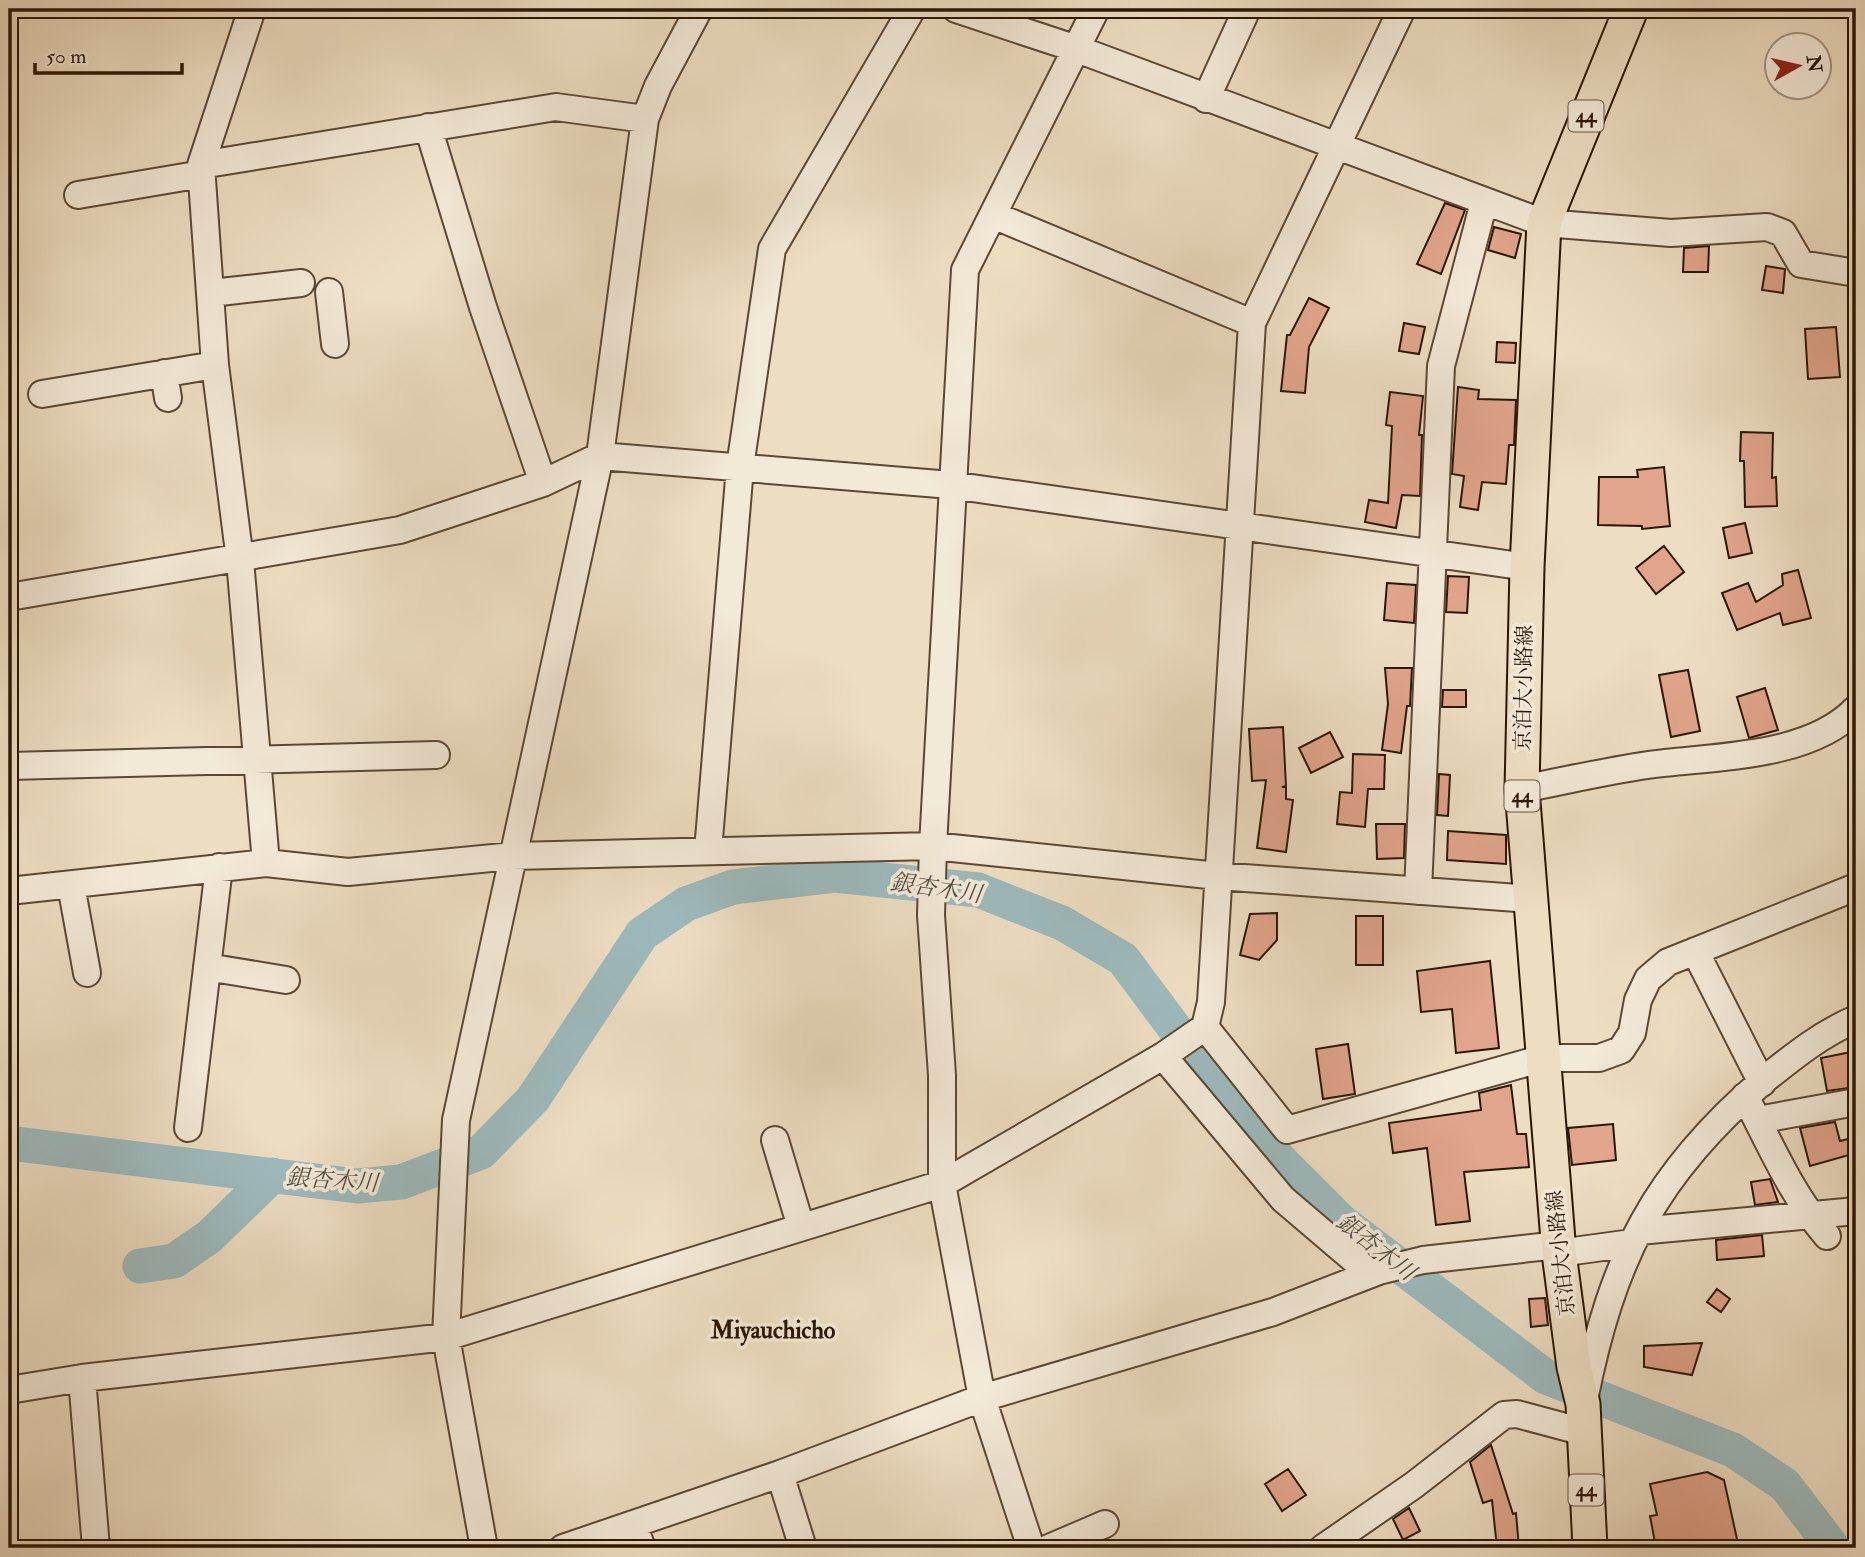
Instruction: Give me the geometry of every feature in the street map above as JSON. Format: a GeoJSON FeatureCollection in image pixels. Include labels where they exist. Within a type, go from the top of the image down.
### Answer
{"type":"FeatureCollection","features":[{"type":"Feature","properties":{"kind":"main road","name":"京泊大小路線"},"geometry":{"type":"LineString","coordinates":[[1590,1548],[1583,1399],[1558,1249],[1522,789],[1527,567],[1544,223],[1631,9]]}},
{"type":"Feature","properties":{"kind":"street"},"geometry":{"type":"LineString","coordinates":[[252,9],[202,169],[215,365],[240,560],[266,863]]}},
{"type":"Feature","properties":{"kind":"street"},"geometry":{"type":"LineString","coordinates":[[484,1548],[446,1337],[456,1120],[600,456],[645,119],[658,86],[699,9]]}},
{"type":"Feature","properties":{"kind":"street"},"geometry":{"type":"LineString","coordinates":[[708,851],[740,467],[772,249],[912,9]]}},
{"type":"Feature","properties":{"kind":"street"},"geometry":{"type":"LineString","coordinates":[[956,9],[1077,50],[1334,148],[1544,223],[1671,233],[1768,227],[1783,233],[1801,264],[1856,273]]}},
{"type":"Feature","properties":{"kind":"street"},"geometry":{"type":"LineString","coordinates":[[1031,1548],[982,1398],[942,1184],[942,1075],[931,915],[933,846],[965,270],[1096,9]]}},
{"type":"Feature","properties":{"kind":"street"},"geometry":{"type":"LineString","coordinates":[[1206,99],[1247,9]]}},
{"type":"Feature","properties":{"kind":"street"},"geometry":{"type":"LineString","coordinates":[[9,1390],[82,1378],[446,1337],[942,1184],[1163,1056],[1205,1027],[1211,1002],[1252,323],[1402,9]]}},
{"type":"Feature","properties":{"kind":"street"},"geometry":{"type":"LineString","coordinates":[[78,195],[202,169],[409,133],[428,127],[556,107],[645,119]]}},
{"type":"Feature","properties":{"kind":"street"},"geometry":{"type":"LineString","coordinates":[[428,127],[482,307],[543,483]]}},
{"type":"Feature","properties":{"kind":"street"},"geometry":{"type":"LineString","coordinates":[[1418,891],[1441,366],[1484,202]]}},
{"type":"Feature","properties":{"kind":"street"},"geometry":{"type":"LineString","coordinates":[[993,215],[1252,323]]}},
{"type":"Feature","properties":{"kind":"street"},"geometry":{"type":"LineString","coordinates":[[211,293],[301,283]]}},
{"type":"Feature","properties":{"kind":"street"},"geometry":{"type":"LineString","coordinates":[[329,292],[335,344]]}},
{"type":"Feature","properties":{"kind":"street"},"geometry":{"type":"LineString","coordinates":[[42,394],[166,386],[215,365]]}},
{"type":"Feature","properties":{"kind":"street"},"geometry":{"type":"LineString","coordinates":[[15,596],[240,560],[400,530],[543,483],[600,456],[951,485],[1527,567]]}},
{"type":"Feature","properties":{"kind":"street"},"geometry":{"type":"LineString","coordinates":[[1522,789],[1645,765],[1774,750],[1821,733],[1856,709]]}},
{"type":"Feature","properties":{"kind":"street"},"geometry":{"type":"LineString","coordinates":[[9,766],[436,754]]}},
{"type":"Feature","properties":{"kind":"street"},"geometry":{"type":"LineString","coordinates":[[9,891],[266,863],[348,872],[513,856],[933,846],[1218,876],[1531,899]]}},
{"type":"Feature","properties":{"kind":"street"},"geometry":{"type":"LineString","coordinates":[[188,1128],[219,867]]}},
{"type":"Feature","properties":{"kind":"street"},"geometry":{"type":"LineString","coordinates":[[71,885],[87,974]]}},
{"type":"Feature","properties":{"kind":"street"},"geometry":{"type":"LineString","coordinates":[[1205,1027],[1287,1130],[1544,1058],[1599,1058],[1621,1050],[1632,1033],[1639,1000],[1648,979],[1668,961],[1856,887]]}},
{"type":"Feature","properties":{"kind":"street"},"geometry":{"type":"LineString","coordinates":[[1695,951],[1753,1089],[1758,1120],[1807,1213],[1827,1236]]}},
{"type":"Feature","properties":{"kind":"street"},"geometry":{"type":"LineString","coordinates":[[207,967],[286,980]]}},
{"type":"Feature","properties":{"kind":"street"},"geometry":{"type":"LineString","coordinates":[[1323,1548],[1414,1485],[1504,1415],[1583,1399],[1613,1285],[1635,1237],[1681,1162],[1753,1089],[1796,1053],[1856,1018]]}},
{"type":"Feature","properties":{"kind":"street"},"geometry":{"type":"LineString","coordinates":[[1163,1056],[1283,1199],[1375,1273]]}},
{"type":"Feature","properties":{"kind":"street"},"geometry":{"type":"LineString","coordinates":[[1758,1120],[1856,1102]]}},
{"type":"Feature","properties":{"kind":"street"},"geometry":{"type":"LineString","coordinates":[[775,1140],[801,1227]]}},
{"type":"Feature","properties":{"kind":"street"},"geometry":{"type":"LineString","coordinates":[[564,1548],[637,1536],[780,1474],[982,1398],[1273,1312],[1375,1273],[1423,1260],[1558,1249],[1807,1213],[1856,1210]]}},
{"type":"Feature","properties":{"kind":"street"},"geometry":{"type":"LineString","coordinates":[[82,1378],[96,1548]]}},
{"type":"Feature","properties":{"kind":"street"},"geometry":{"type":"LineString","coordinates":[[780,1474],[803,1548]]}},
{"type":"Feature","properties":{"kind":"street"},"geometry":{"type":"LineString","coordinates":[[1049,1548],[1105,1524]]}},
{"type":"Feature","properties":{"kind":"building"},"geometry":{"type":"Polygon","coordinates":[[[1445,203],[1465,210],[1441,274],[1417,264],[1445,203]]]}},
{"type":"Feature","properties":{"kind":"building"},"geometry":{"type":"Polygon","coordinates":[[[1494,227],[1521,234],[1515,258],[1488,250],[1494,227]]]}},
{"type":"Feature","properties":{"kind":"building"},"geometry":{"type":"Polygon","coordinates":[[[1709,246],[1708,272],[1683,272],[1684,248],[1709,246]]]}},
{"type":"Feature","properties":{"kind":"building"},"geometry":{"type":"Polygon","coordinates":[[[1766,266],[1785,269],[1783,293],[1762,290],[1766,266]]]}},
{"type":"Feature","properties":{"kind":"building"},"geometry":{"type":"Polygon","coordinates":[[[1309,298],[1329,308],[1309,347],[1305,393],[1281,391],[1287,335],[1290,335],[1309,298]]]}},
{"type":"Feature","properties":{"kind":"building"},"geometry":{"type":"Polygon","coordinates":[[[1404,323],[1425,327],[1419,354],[1399,351],[1404,323]]]}},
{"type":"Feature","properties":{"kind":"building"},"geometry":{"type":"Polygon","coordinates":[[[1836,327],[1840,377],[1808,379],[1805,329],[1836,327]]]}},
{"type":"Feature","properties":{"kind":"building"},"geometry":{"type":"Polygon","coordinates":[[[1497,342],[1516,343],[1515,363],[1496,362],[1497,342]]]}},
{"type":"Feature","properties":{"kind":"building"},"geometry":{"type":"Polygon","coordinates":[[[1458,387],[1479,390],[1478,399],[1516,400],[1514,445],[1509,445],[1506,484],[1482,482],[1478,510],[1460,507],[1464,476],[1452,474],[1458,387]]]}},
{"type":"Feature","properties":{"kind":"building"},"geometry":{"type":"Polygon","coordinates":[[[1390,392],[1423,396],[1419,435],[1422,435],[1420,496],[1402,495],[1396,528],[1365,522],[1369,500],[1388,503],[1392,426],[1386,425],[1390,392]]]}},
{"type":"Feature","properties":{"kind":"building"},"geometry":{"type":"Polygon","coordinates":[[[1741,432],[1773,433],[1772,478],[1776,477],[1777,506],[1745,507],[1744,461],[1740,461],[1741,432]]]}},
{"type":"Feature","properties":{"kind":"building"},"geometry":{"type":"Polygon","coordinates":[[[1664,467],[1670,526],[1642,529],[1642,526],[1598,525],[1599,477],[1638,477],[1637,470],[1664,467]]]}},
{"type":"Feature","properties":{"kind":"building"},"geometry":{"type":"Polygon","coordinates":[[[1745,523],[1752,553],[1729,558],[1723,528],[1745,523]]]}},
{"type":"Feature","properties":{"kind":"building"},"geometry":{"type":"Polygon","coordinates":[[[1664,546],[1684,572],[1656,594],[1636,568],[1664,546]]]}},
{"type":"Feature","properties":{"kind":"building"},"geometry":{"type":"Polygon","coordinates":[[[1798,570],[1811,618],[1783,625],[1780,613],[1737,630],[1722,593],[1748,583],[1756,602],[1783,585],[1782,574],[1798,570]]]}},
{"type":"Feature","properties":{"kind":"building"},"geometry":{"type":"Polygon","coordinates":[[[1448,576],[1469,577],[1467,613],[1446,612],[1448,576]]]}},
{"type":"Feature","properties":{"kind":"building"},"geometry":{"type":"Polygon","coordinates":[[[1387,583],[1416,585],[1414,623],[1384,620],[1387,583]]]}},
{"type":"Feature","properties":{"kind":"building"},"geometry":{"type":"Polygon","coordinates":[[[1385,668],[1412,668],[1410,706],[1407,706],[1401,753],[1382,750],[1388,704],[1385,668]]]}},
{"type":"Feature","properties":{"kind":"building"},"geometry":{"type":"Polygon","coordinates":[[[1688,670],[1700,731],[1671,737],[1659,675],[1688,670]]]}},
{"type":"Feature","properties":{"kind":"building"},"geometry":{"type":"Polygon","coordinates":[[[1765,688],[1778,730],[1749,738],[1737,697],[1765,688]]]}},
{"type":"Feature","properties":{"kind":"building"},"geometry":{"type":"Polygon","coordinates":[[[1443,690],[1466,690],[1466,707],[1442,707],[1443,690]]]}},
{"type":"Feature","properties":{"kind":"building"},"geometry":{"type":"Polygon","coordinates":[[[1283,727],[1286,786],[1282,787],[1286,787],[1286,799],[1293,800],[1286,852],[1257,848],[1266,780],[1252,781],[1249,729],[1283,727]]]}},
{"type":"Feature","properties":{"kind":"building"},"geometry":{"type":"Polygon","coordinates":[[[1330,732],[1343,757],[1311,773],[1299,748],[1330,732]]]}},
{"type":"Feature","properties":{"kind":"building"},"geometry":{"type":"Polygon","coordinates":[[[1353,754],[1385,755],[1384,789],[1368,789],[1365,827],[1337,824],[1340,792],[1352,793],[1353,754]]]}},
{"type":"Feature","properties":{"kind":"building"},"geometry":{"type":"Polygon","coordinates":[[[1439,774],[1450,775],[1448,816],[1437,815],[1439,774]]]}},
{"type":"Feature","properties":{"kind":"building"},"geometry":{"type":"Polygon","coordinates":[[[1376,824],[1405,824],[1404,858],[1377,859],[1376,824]]]}},
{"type":"Feature","properties":{"kind":"building"},"geometry":{"type":"Polygon","coordinates":[[[1448,831],[1506,835],[1506,864],[1447,860],[1448,831]]]}},
{"type":"Feature","properties":{"kind":"building"},"geometry":{"type":"Polygon","coordinates":[[[1277,913],[1277,940],[1259,960],[1240,955],[1250,914],[1277,913]]]}},
{"type":"Feature","properties":{"kind":"building"},"geometry":{"type":"Polygon","coordinates":[[[1356,916],[1383,916],[1383,965],[1356,965],[1356,916]]]}},
{"type":"Feature","properties":{"kind":"building"},"geometry":{"type":"Polygon","coordinates":[[[1490,961],[1499,1048],[1456,1053],[1452,1009],[1421,1012],[1417,971],[1490,961]]]}},
{"type":"Feature","properties":{"kind":"building"},"geometry":{"type":"Polygon","coordinates":[[[1348,1044],[1355,1094],[1323,1099],[1316,1049],[1348,1044]]]}},
{"type":"Feature","properties":{"kind":"building"},"geometry":{"type":"Polygon","coordinates":[[[1856,1051],[1856,1087],[1827,1091],[1821,1058],[1856,1051]]]}},
{"type":"Feature","properties":{"kind":"building"},"geometry":{"type":"Polygon","coordinates":[[[1511,1085],[1517,1134],[1526,1134],[1529,1167],[1464,1172],[1470,1221],[1436,1225],[1427,1148],[1393,1153],[1389,1123],[1481,1110],[1479,1093],[1511,1085]]]}},
{"type":"Feature","properties":{"kind":"building"},"geometry":{"type":"Polygon","coordinates":[[[1835,1122],[1840,1141],[1856,1137],[1856,1153],[1810,1166],[1800,1128],[1835,1122]]]}},
{"type":"Feature","properties":{"kind":"building"},"geometry":{"type":"Polygon","coordinates":[[[1613,1124],[1616,1160],[1572,1165],[1568,1128],[1613,1124]]]}},
{"type":"Feature","properties":{"kind":"building"},"geometry":{"type":"Polygon","coordinates":[[[1770,1179],[1778,1202],[1755,1205],[1751,1182],[1770,1179]]]}},
{"type":"Feature","properties":{"kind":"building"},"geometry":{"type":"Polygon","coordinates":[[[1762,1235],[1764,1256],[1717,1260],[1716,1240],[1762,1235]]]}},
{"type":"Feature","properties":{"kind":"building"},"geometry":{"type":"Polygon","coordinates":[[[1717,1289],[1730,1299],[1721,1312],[1707,1302],[1717,1289]]]}},
{"type":"Feature","properties":{"kind":"building"},"geometry":{"type":"Polygon","coordinates":[[[1545,1298],[1548,1325],[1531,1327],[1529,1299],[1545,1298]]]}},
{"type":"Feature","properties":{"kind":"building"},"geometry":{"type":"Polygon","coordinates":[[[1702,1343],[1692,1375],[1644,1367],[1644,1346],[1702,1343]]]}},
{"type":"Feature","properties":{"kind":"building"},"geometry":{"type":"Polygon","coordinates":[[[1491,1445],[1513,1514],[1516,1513],[1519,1548],[1497,1548],[1492,1500],[1483,1503],[1470,1462],[1491,1445]]]}},
{"type":"Feature","properties":{"kind":"building"},"geometry":{"type":"Polygon","coordinates":[[[1288,1469],[1306,1495],[1282,1511],[1265,1484],[1288,1469]]]}},
{"type":"Feature","properties":{"kind":"building"},"geometry":{"type":"Polygon","coordinates":[[[1707,1472],[1724,1480],[1739,1548],[1656,1548],[1650,1516],[1657,1515],[1650,1484],[1707,1472]]]}},
{"type":"Feature","properties":{"kind":"building"},"geometry":{"type":"Polygon","coordinates":[[[1409,1508],[1420,1531],[1403,1540],[1393,1519],[1409,1508]]]}},
{"type":"Feature","properties":{"kind":"waterway"},"geometry":{"type":"LineString","coordinates":[[1856,70],[1851,102],[1856,135]]}},
{"type":"Feature","properties":{"kind":"waterway","name":"銀杏木川"},"geometry":{"type":"LineString","coordinates":[[9,1143],[357,1186],[401,1182],[481,1152],[533,1099],[642,934],[686,904],[733,887],[835,875],[978,890],[1062,923],[1123,959],[1252,1132],[1342,1222],[1546,1377],[1733,1450],[1785,1485],[1833,1548]]}},
{"type":"Feature","properties":{"kind":"waterway"},"geometry":{"type":"LineString","coordinates":[[140,1266],[174,1261],[209,1237],[273,1175]]}},
{"type":"Feature","properties":{"kind":"district","name":"Miyauchicho"},"geometry":{"type":"Point","coordinates":[773,1330]}}]}
